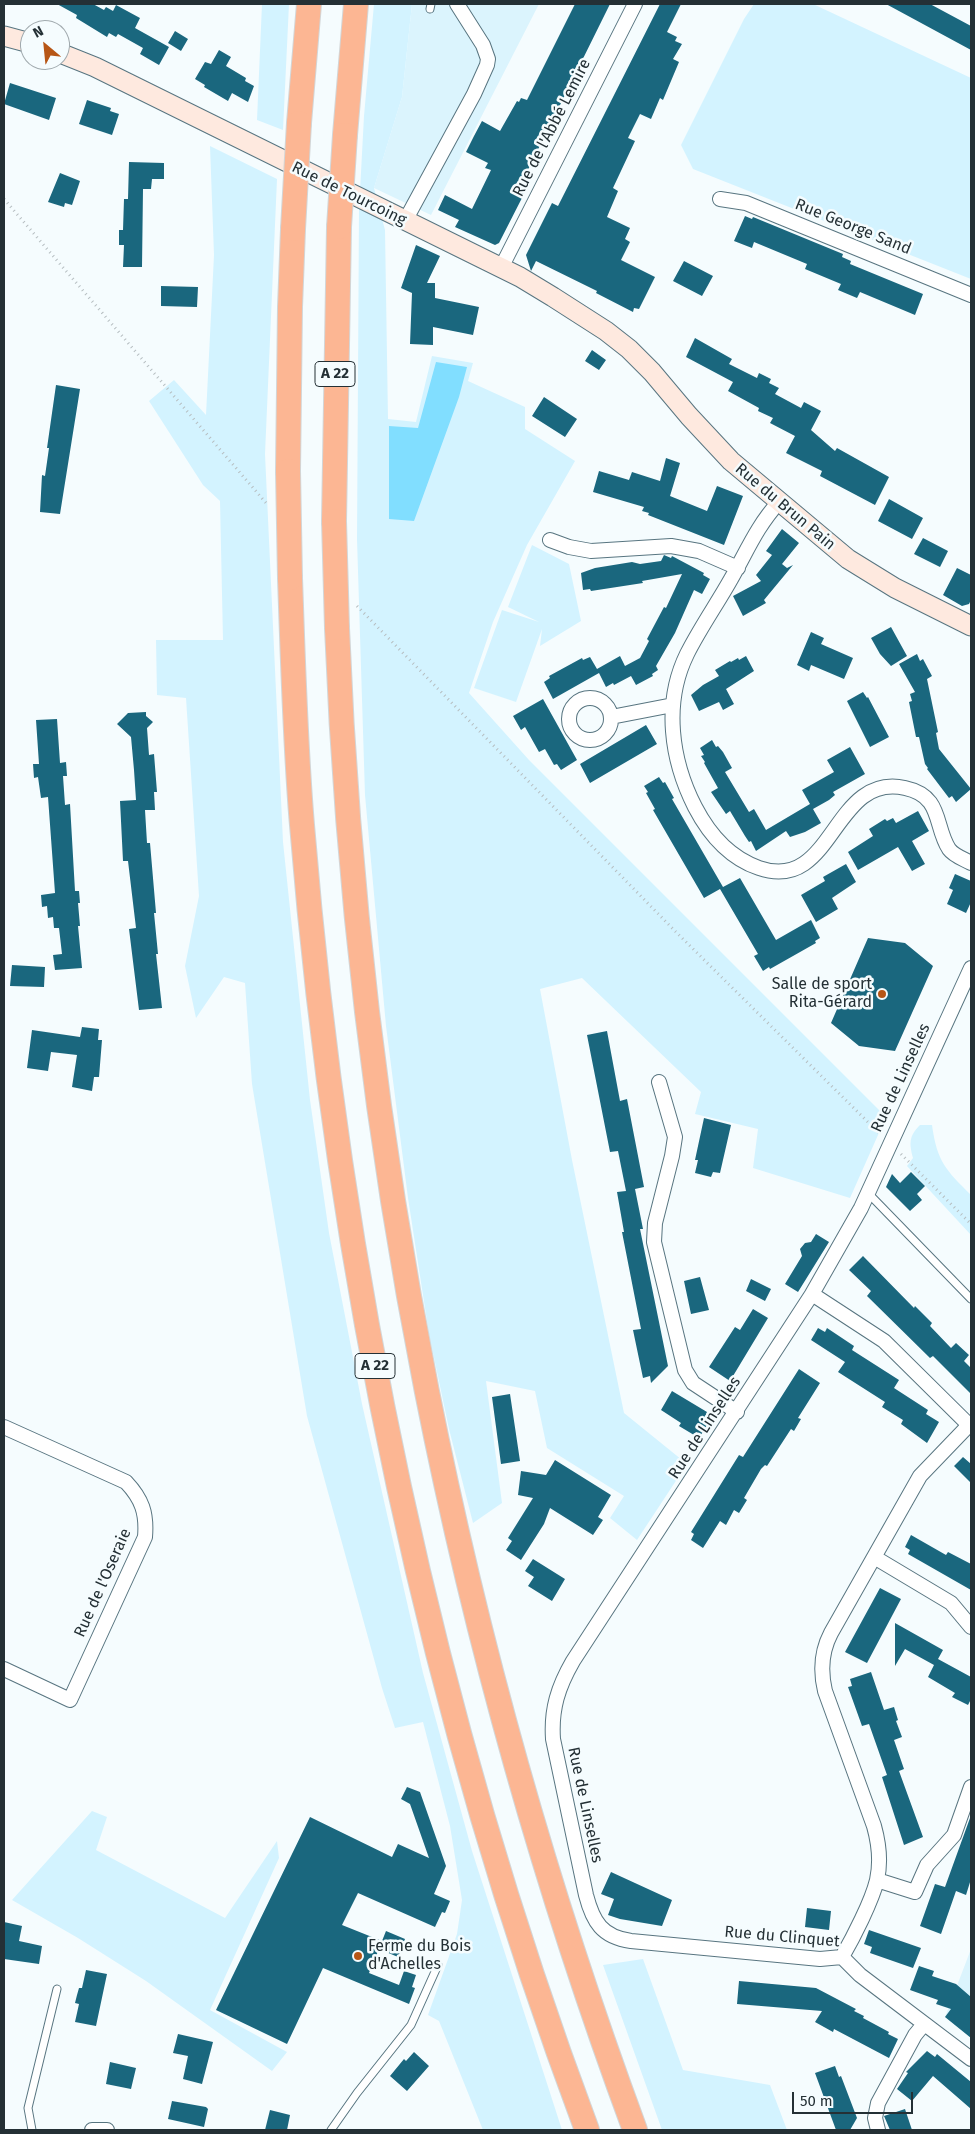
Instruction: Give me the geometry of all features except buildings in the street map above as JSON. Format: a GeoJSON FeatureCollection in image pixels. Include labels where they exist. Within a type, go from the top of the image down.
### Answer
{"type":"FeatureCollection","features":[{"type":"Feature","properties":{"kind":"highway","name":"A 22"},"geometry":{"type":"LineString","coordinates":[[309,4],[299,124],[290,307],[288,470],[290,578],[299,788],[311,926],[334,1123],[369,1338],[409,1533],[458,1729],[484,1822],[529,1963],[586,2130]]}},
{"type":"Feature","properties":{"kind":"highway","name":"A 22"},"geometry":{"type":"LineString","coordinates":[[356,4],[339,227],[334,521],[341,722],[350,845],[373,1059],[398,1233],[429,1400],[480,1631],[519,1776],[578,1967],[635,2130]]}},
{"type":"Feature","properties":{"kind":"main road"},"geometry":{"type":"LineString","coordinates":[[4,36],[20,40]]}},
{"type":"Feature","properties":{"kind":"main road","name":"Rue de Tourcoing"},"geometry":{"type":"LineString","coordinates":[[70,57],[94,67],[501,268],[553,296],[606,331],[629,349]]}},
{"type":"Feature","properties":{"kind":"main road","name":"Rue du Brun Pain"},"geometry":{"type":"LineString","coordinates":[[629,349],[652,372],[731,461],[848,559],[872,575],[971,626]]}},
{"type":"Feature","properties":{"kind":"street"},"geometry":{"type":"LineString","coordinates":[[405,221],[474,94],[487,65],[488,59],[483,45],[456,4]]}},
{"type":"Feature","properties":{"kind":"street","name":"Rue de l'Abbé Lemire"},"geometry":{"type":"LineString","coordinates":[[501,268],[635,4]]}},
{"type":"Feature","properties":{"kind":"street","name":"Rue George Sand"},"geometry":{"type":"LineString","coordinates":[[720,199],[746,203],[971,295]]}},
{"type":"Feature","properties":{"kind":"street"},"geometry":{"type":"LineString","coordinates":[[779,502],[761,523],[738,568],[687,655],[678,679],[673,705],[676,755],[688,792],[701,819],[716,840],[749,864],[769,871],[780,872],[801,868],[816,855],[854,804],[870,792],[894,787],[905,788],[915,792],[930,803],[950,849],[971,863]]}},
{"type":"Feature","properties":{"kind":"street"},"geometry":{"type":"LineString","coordinates":[[550,540],[569,547],[591,551],[639,546],[671,546],[699,551],[738,568]]}},
{"type":"Feature","properties":{"kind":"street"},"geometry":{"type":"LineString","coordinates":[[611,717],[673,705]]}},
{"type":"Feature","properties":{"kind":"street","name":"Rue de Linselles"},"geometry":{"type":"LineString","coordinates":[[594,1919],[586,1895],[553,1739],[552,1716],[556,1697],[573,1661],[737,1412],[812,1294],[850,1229],[971,968]]}},
{"type":"Feature","properties":{"kind":"street"},"geometry":{"type":"LineString","coordinates":[[659,1082],[675,1138],[655,1223],[655,1251],[685,1370],[693,1383],[737,1412]]}},
{"type":"Feature","properties":{"kind":"street"},"geometry":{"type":"LineString","coordinates":[[812,1294],[884,1341],[970,1426],[920,1476],[827,1642],[821,1672],[824,1690],[877,1838],[879,1859],[877,1880],[852,1941],[842,1957]]}},
{"type":"Feature","properties":{"kind":"street","name":"Rue de l'Oseraie"},"geometry":{"type":"LineString","coordinates":[[4,1427],[126,1482],[138,1495],[144,1508],[146,1523],[145,1537],[70,1700],[4,1670]]}},
{"type":"Feature","properties":{"kind":"street"},"geometry":{"type":"LineString","coordinates":[[874,1557],[951,1603],[971,1626]]}},
{"type":"Feature","properties":{"kind":"street"},"geometry":{"type":"LineString","coordinates":[[877,1880],[915,1892],[927,1865],[954,1835],[971,1787]]}},
{"type":"Feature","properties":{"kind":"street","name":"Rue du Clinquet"},"geometry":{"type":"LineString","coordinates":[[594,1919],[604,1932],[618,1940],[820,1959],[842,1957],[860,1975],[971,2058]]}},
{"type":"Feature","properties":{"kind":"street"},"geometry":{"type":"LineString","coordinates":[[878,2130],[876,2118],[878,2103],[915,2035],[924,2024]]}},
{"type":"Feature","properties":{"kind":"street"},"geometry":{"type":"LineString","coordinates":[[92,2130],[107,2130]]}},
{"type":"Feature","properties":{"kind":"lane"},"geometry":{"type":"LineString","coordinates":[[868,1193],[971,1299]]}},
{"type":"Feature","properties":{"kind":"lane"},"geometry":{"type":"LineString","coordinates":[[331,2130],[357,2093],[411,2025],[438,1965]]}},
{"type":"Feature","properties":{"kind":"lane"},"geometry":{"type":"LineString","coordinates":[[32,2130],[28,2108],[57,1989]]}},
{"type":"Feature","properties":{"kind":"path"},"geometry":{"type":"LineString","coordinates":[[4,199],[267,504]]}},
{"type":"Feature","properties":{"kind":"path"},"geometry":{"type":"LineString","coordinates":[[358,606],[675,931],[971,1224]]}},
{"type":"Feature","properties":{"kind":"shaded area"},"geometry":{"type":"Polygon","coordinates":[[[262,4],[289,4],[283,130],[257,120],[262,4]]]}},
{"type":"Feature","properties":{"kind":"shaded area"},"geometry":{"type":"Polygon","coordinates":[[[374,4],[412,4],[402,97],[374,188],[385,230],[388,419],[416,422],[432,356],[473,363],[468,381],[525,407],[525,429],[575,461],[527,545],[493,622],[469,693],[529,760],[886,1117],[850,1198],[753,1168],[758,1129],[695,1114],[701,1092],[582,978],[540,989],[572,1160],[624,1413],[687,1464],[637,1540],[610,1518],[624,1496],[547,1448],[535,1391],[486,1381],[502,1503],[473,1523],[449,1429],[429,1334],[408,1198],[386,1026],[365,795],[357,539],[359,210],[364,116],[374,4]]]}},
{"type":"Feature","properties":{"kind":"shaded area"},"geometry":{"type":"Polygon","coordinates":[[[412,4],[539,4],[431,215],[374,188],[402,97],[412,4]]]}},
{"type":"Feature","properties":{"kind":"shaded area"},"geometry":{"type":"Polygon","coordinates":[[[754,4],[813,4],[971,78],[971,279],[693,169],[681,145],[744,19],[754,4]]]}},
{"type":"Feature","properties":{"kind":"shaded area"},"geometry":{"type":"Polygon","coordinates":[[[210,146],[277,179],[265,454],[283,842],[310,1100],[329,1233],[362,1404],[423,1673],[472,1851],[562,2130],[483,2130],[439,2021],[428,2015],[457,1934],[462,1900],[450,1826],[423,1722],[395,1728],[382,1688],[307,1416],[252,1084],[245,983],[224,977],[196,1018],[185,966],[199,896],[186,698],[157,695],[156,640],[223,640],[220,501],[203,485],[149,401],[174,380],[206,415],[214,255],[210,146]]]}},
{"type":"Feature","properties":{"kind":"shaded area"},"geometry":{"type":"Polygon","coordinates":[[[532,545],[569,564],[581,621],[540,646],[542,629],[516,702],[474,688],[502,610],[539,622],[508,607],[532,545]]]}},
{"type":"Feature","properties":{"kind":"shaded area"},"geometry":{"type":"Polygon","coordinates":[[[920,1125],[932,1125],[940,1157],[949,1172],[971,1195],[971,1235],[907,1166],[913,1158],[911,1148],[912,1136],[920,1125]]]}},
{"type":"Feature","properties":{"kind":"shaded area"},"geometry":{"type":"Polygon","coordinates":[[[92,1811],[107,1817],[96,1850],[225,1918],[277,1841],[279,1858],[210,2010],[287,2052],[272,2071],[146,1981],[78,1938],[12,1900],[92,1811]]]}},
{"type":"Feature","properties":{"kind":"shaded area"},"geometry":{"type":"Polygon","coordinates":[[[971,1949],[971,2038],[945,2017],[971,1949]]]}},
{"type":"Feature","properties":{"kind":"shaded area"},"geometry":{"type":"Polygon","coordinates":[[[643,1959],[683,2070],[770,2085],[787,2130],[662,2130],[603,1965],[643,1959]]]}},
{"type":"Feature","properties":{"kind":"water"},"geometry":{"type":"Polygon","coordinates":[[[436,362],[467,367],[459,397],[414,521],[389,519],[389,426],[418,428],[436,362]]]}},
{"type":"Feature","properties":{"kind":"place","name":"Salle de sport Rita-Gérard"},"geometry":{"type":"Point","coordinates":[882,994]}},
{"type":"Feature","properties":{"kind":"place","name":"Ferme du Bois d'Achelles"},"geometry":{"type":"Point","coordinates":[358,1956]}}]}
